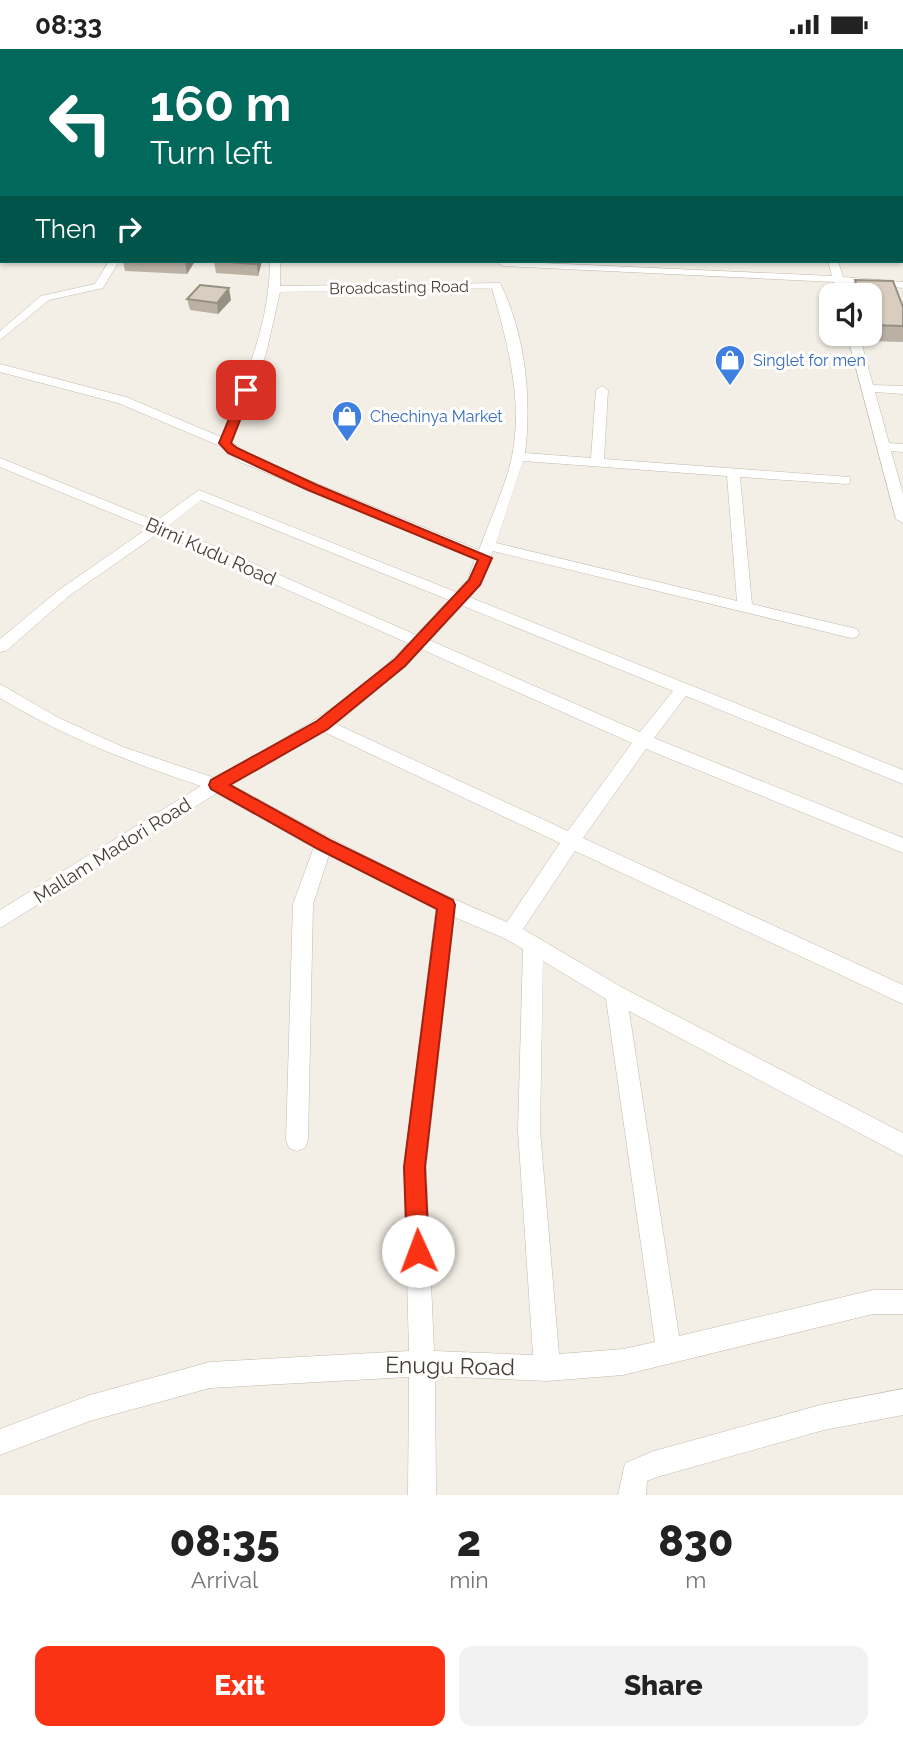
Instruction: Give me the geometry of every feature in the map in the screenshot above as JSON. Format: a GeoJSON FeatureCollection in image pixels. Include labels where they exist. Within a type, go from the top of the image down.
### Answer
{"type":"FeatureCollection","features":[{"type":"Feature","properties":{"kind":"street"},"geometry":{"type":"LineString","coordinates":[[0,337],[45,298],[99,286],[113,263]]}},
{"type":"Feature","properties":{"kind":"street"},"geometry":{"type":"LineString","coordinates":[[225,443],[251,379],[276,289],[275,263]]}},
{"type":"Feature","properties":{"kind":"street"},"geometry":{"type":"LineString","coordinates":[[833,263],[836,281]]}},
{"type":"Feature","properties":{"kind":"street"},"geometry":{"type":"LineString","coordinates":[[501,269],[622,265],[903,285]]}},
{"type":"Feature","properties":{"kind":"street"},"geometry":{"type":"LineString","coordinates":[[501,269],[836,281]]}},
{"type":"Feature","properties":{"kind":"street","name":"Broadcasting Road"},"geometry":{"type":"LineString","coordinates":[[276,289],[501,269]]}},
{"type":"Feature","properties":{"kind":"street","name":"Mallam Madori Road"},"geometry":{"type":"LineString","coordinates":[[0,920],[217,785],[323,725],[420,643],[475,582],[518,457],[522,411],[515,348],[501,269]]}},
{"type":"Feature","properties":{"kind":"street"},"geometry":{"type":"LineString","coordinates":[[856,346],[903,517]]}},
{"type":"Feature","properties":{"kind":"street"},"geometry":{"type":"LineString","coordinates":[[0,368],[122,400],[225,443],[245,459],[487,552],[851,633]]}},
{"type":"Feature","properties":{"kind":"street"},"geometry":{"type":"LineString","coordinates":[[867,388],[903,390]]}},
{"type":"Feature","properties":{"kind":"street"},"geometry":{"type":"LineString","coordinates":[[597,464],[602,390]]}},
{"type":"Feature","properties":{"kind":"street"},"geometry":{"type":"LineString","coordinates":[[882,447],[903,448]]}},
{"type":"Feature","properties":{"kind":"street"},"geometry":{"type":"LineString","coordinates":[[518,457],[845,480]]}},
{"type":"Feature","properties":{"kind":"street","name":"Birni Kudu Road"},"geometry":{"type":"LineString","coordinates":[[0,462],[158,527],[642,740],[903,846]]}},
{"type":"Feature","properties":{"kind":"street"},"geometry":{"type":"LineString","coordinates":[[733,472],[745,608]]}},
{"type":"Feature","properties":{"kind":"street"},"geometry":{"type":"LineString","coordinates":[[0,647],[64,593],[158,527],[198,494],[903,777]]}},
{"type":"Feature","properties":{"kind":"street"},"geometry":{"type":"LineString","coordinates":[[0,689],[53,722],[117,751],[217,785],[324,844],[446,905],[511,932],[616,994],[903,1145]]}},
{"type":"Feature","properties":{"kind":"street"},"geometry":{"type":"LineString","coordinates":[[511,932],[571,839],[642,740],[683,689]]}},
{"type":"Feature","properties":{"kind":"street"},"geometry":{"type":"LineString","coordinates":[[323,725],[903,995]]}},
{"type":"Feature","properties":{"kind":"street"},"geometry":{"type":"LineString","coordinates":[[297,1140],[303,904],[324,844]]}},
{"type":"Feature","properties":{"kind":"street"},"geometry":{"type":"LineString","coordinates":[[422,1495],[422,1363],[415,1167],[446,905]]}},
{"type":"Feature","properties":{"kind":"street"},"geometry":{"type":"LineString","coordinates":[[533,946],[529,1130],[547,1368]]}},
{"type":"Feature","properties":{"kind":"street"},"geometry":{"type":"LineString","coordinates":[[616,994],[669,1353]]}},
{"type":"Feature","properties":{"kind":"street","name":"Enugu Road"},"geometry":{"type":"LineString","coordinates":[[0,1442],[90,1408],[210,1375],[422,1363],[547,1368],[623,1362],[873,1302],[903,1302]]}},
{"type":"Feature","properties":{"kind":"street"},"geometry":{"type":"LineString","coordinates":[[632,1495],[635,1473],[654,1464],[824,1417],[903,1402]]}},
{"type":"Feature","properties":{"kind":"building"},"geometry":{"type":"Polygon","coordinates":[[[855,280],[893,281],[903,307],[903,326],[882,325],[882,283],[856,283],[855,280]]]}},
{"type":"Feature","properties":{"kind":"building"},"geometry":{"type":"Polygon","coordinates":[[[200,285],[229,288],[217,303],[187,299],[200,285]]]}},
{"type":"Feature","properties":{"kind":"place","name":"Singlet for men"},"geometry":{"type":"Point","coordinates":[730,387]}},
{"type":"Feature","properties":{"kind":"place","name":"Chechinya Market"},"geometry":{"type":"Point","coordinates":[347,443]}},
{"type":"Feature","properties":{"kind":"route"},"geometry":{"type":"LineString","coordinates":[[246,390],[225,443],[232,450],[245,459],[312,488],[485,558],[475,582],[400,662],[323,725],[217,785],[324,844],[446,905],[415,1167],[418,1251]]}}]}
